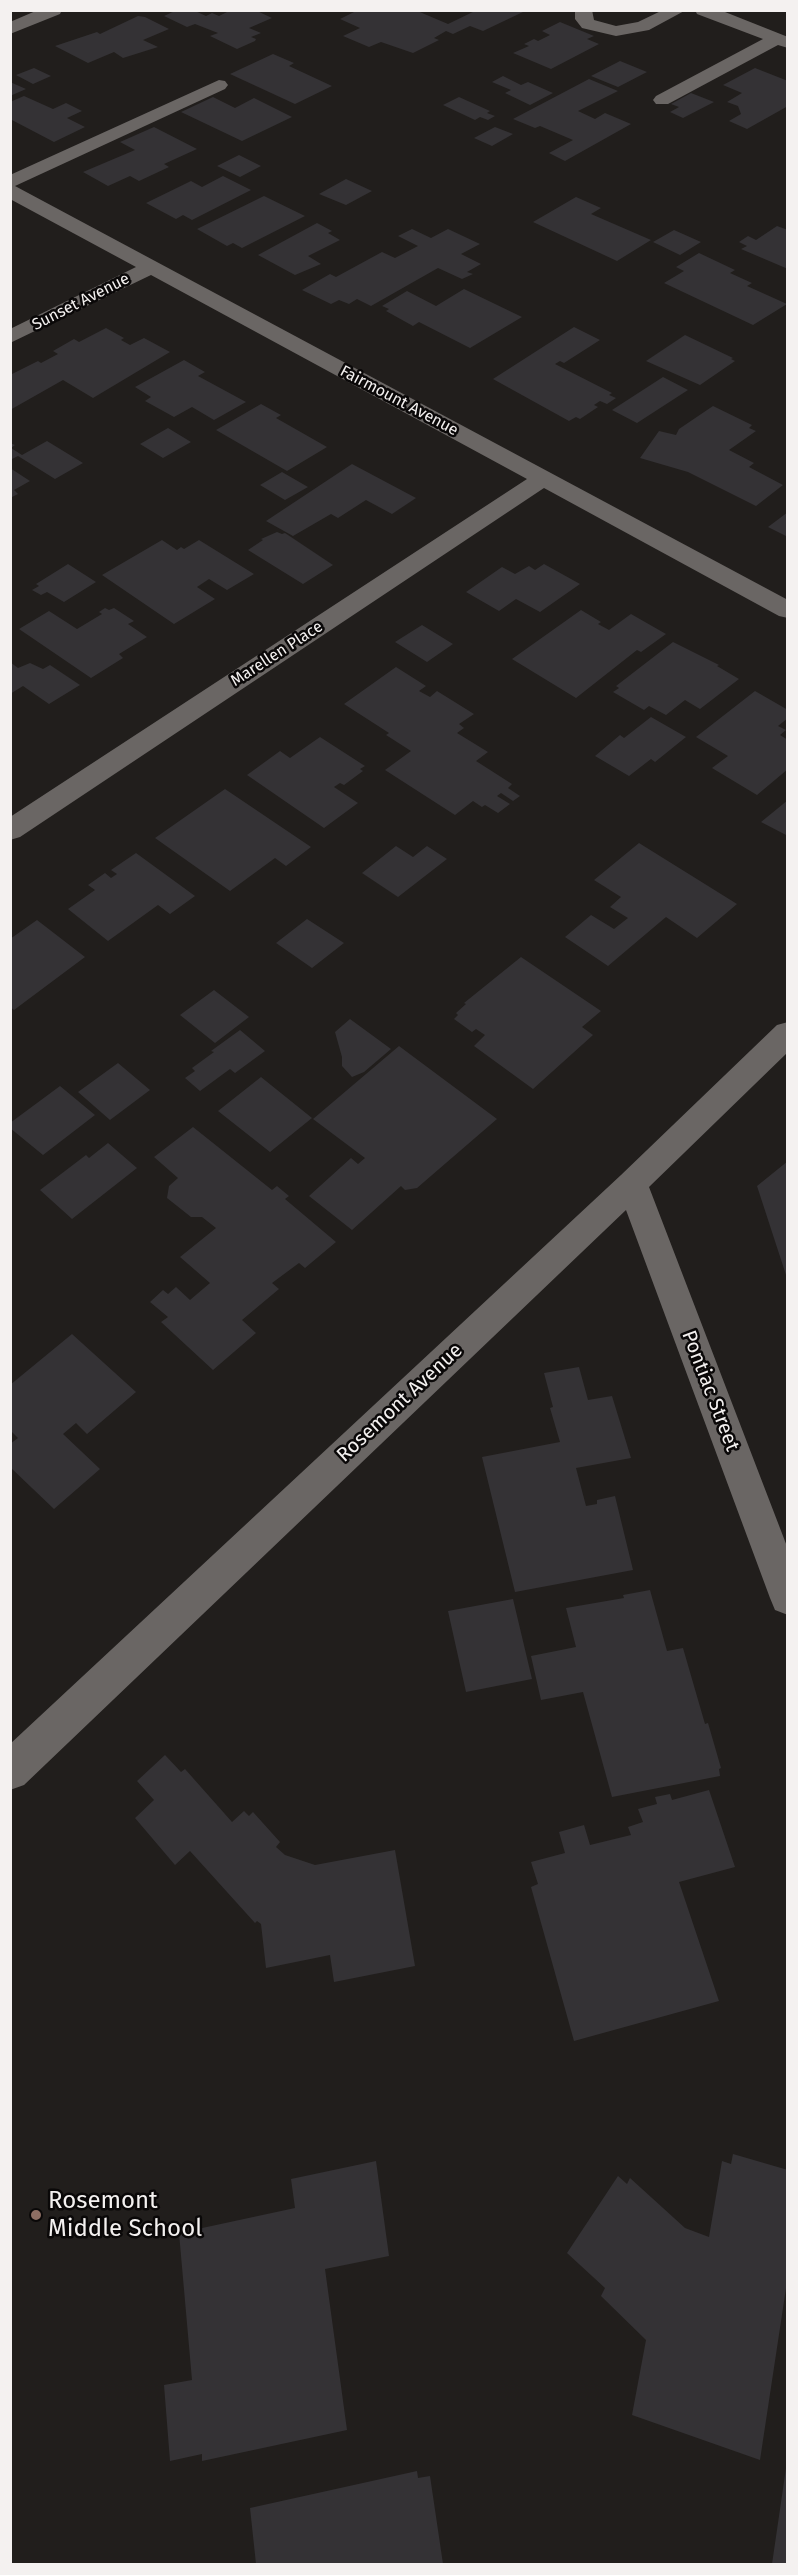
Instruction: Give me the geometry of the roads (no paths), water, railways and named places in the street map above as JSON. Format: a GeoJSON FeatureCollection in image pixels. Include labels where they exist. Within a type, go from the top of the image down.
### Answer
{"type":"FeatureCollection","features":[{"type":"Feature","properties":{"kind":"street"},"geometry":{"type":"LineString","coordinates":[[10,29],[54,10]]}},
{"type":"Feature","properties":{"kind":"street"},"geometry":{"type":"LineString","coordinates":[[583,10],[584,20],[588,24],[616,31],[643,26],[678,10]]}},
{"type":"Feature","properties":{"kind":"street"},"geometry":{"type":"LineString","coordinates":[[703,10],[782,41]]}},
{"type":"Feature","properties":{"kind":"street"},"geometry":{"type":"LineString","coordinates":[[662,100],[782,41]]}},
{"type":"Feature","properties":{"kind":"street"},"geometry":{"type":"LineString","coordinates":[[10,182],[219,85]]}},
{"type":"Feature","properties":{"kind":"street","name":"Fairmount Avenue"},"geometry":{"type":"LineString","coordinates":[[10,191],[788,610]]}},
{"type":"Feature","properties":{"kind":"street","name":"Sunset Avenue"},"geometry":{"type":"LineString","coordinates":[[10,337],[150,267]]}},
{"type":"Feature","properties":{"kind":"street","name":"Marellen Place"},"geometry":{"type":"LineString","coordinates":[[10,830],[544,478]]}},
{"type":"Feature","properties":{"kind":"street","name":"Rosemont Avenue"},"geometry":{"type":"LineString","coordinates":[[10,1771],[632,1184],[788,1033]]}},
{"type":"Feature","properties":{"kind":"street","name":"Pontiac Street"},"geometry":{"type":"LineString","coordinates":[[632,1184],[788,1598]]}},
{"type":"Feature","properties":{"kind":"place","name":"Rosemont Middle School"},"geometry":{"type":"Point","coordinates":[36,2215]}}]}
